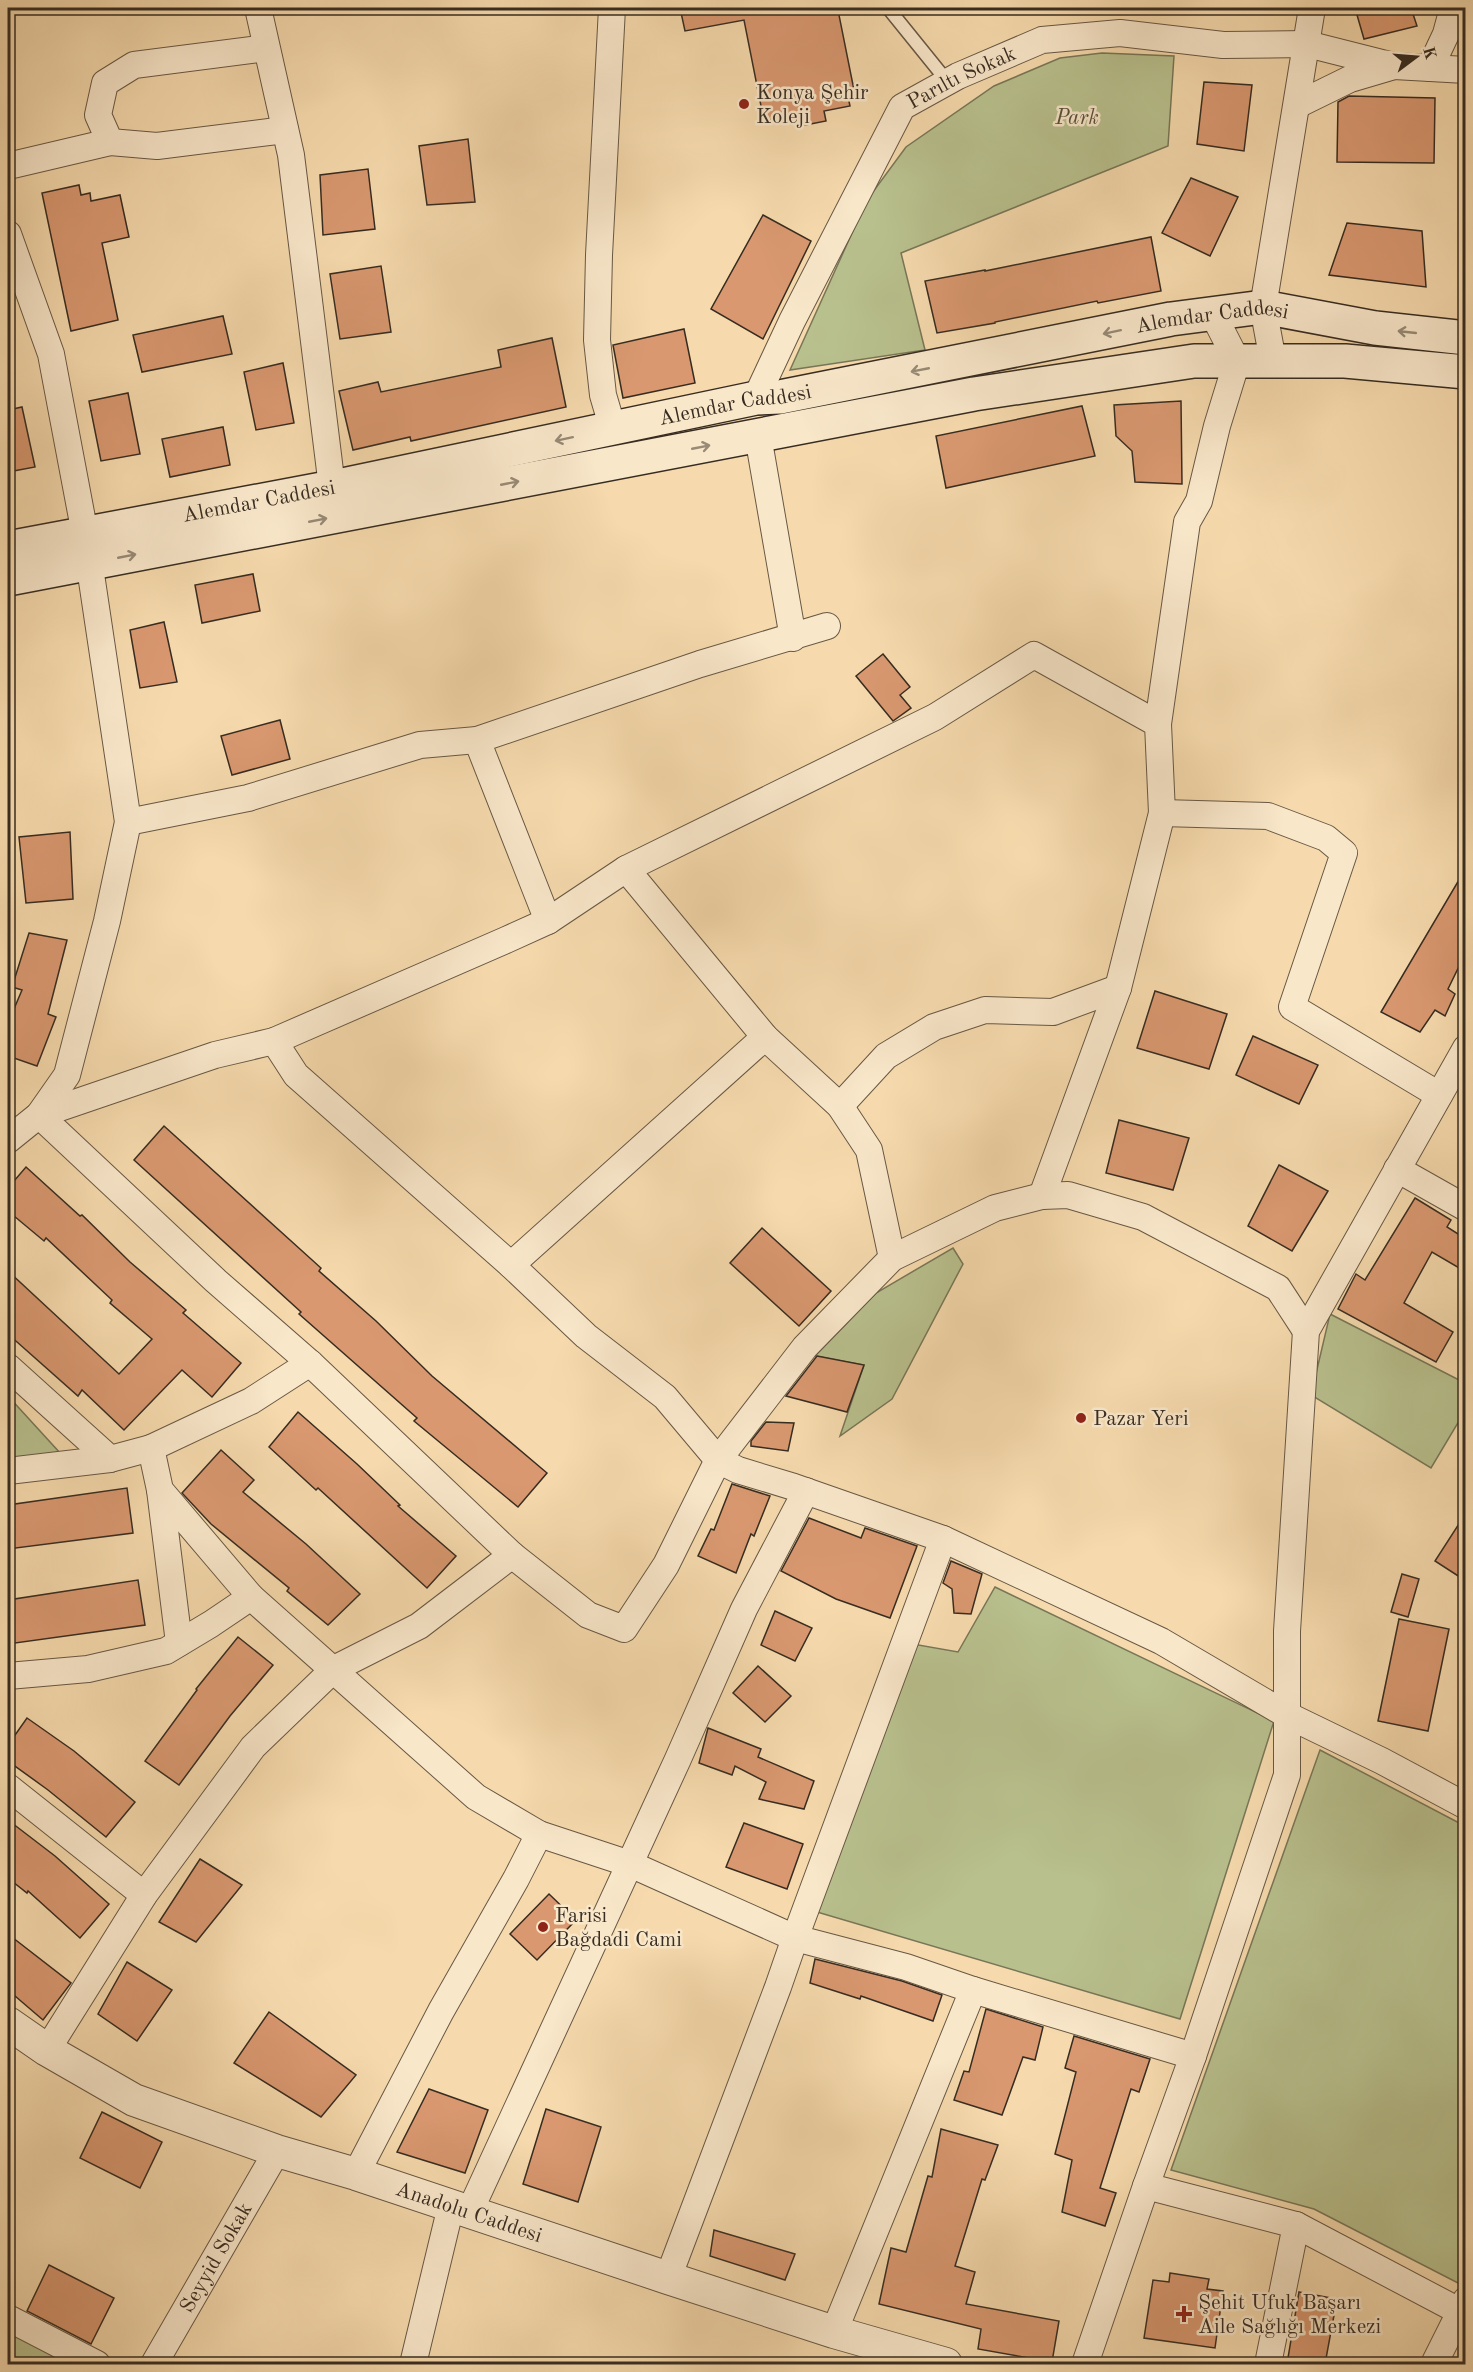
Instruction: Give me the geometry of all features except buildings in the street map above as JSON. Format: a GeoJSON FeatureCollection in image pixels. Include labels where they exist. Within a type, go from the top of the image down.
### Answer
{"type":"FeatureCollection","features":[{"type":"Feature","properties":{"kind":"main road","name":"Alemdar Caddesi"},"geometry":{"type":"LineString","coordinates":[[8,579],[87,549],[332,487],[756,398],[780,397],[1171,320],[1263,308],[1375,328],[1466,338]]}},
{"type":"Feature","properties":{"kind":"main road","name":"Alemdar Caddesi"},"geometry":{"type":"LineString","coordinates":[[8,548],[87,549],[758,436],[974,394],[1194,361],[1346,361],[1466,372]]}},
{"type":"Feature","properties":{"kind":"street"},"geometry":{"type":"LineString","coordinates":[[258,8],[291,155],[332,487]]}},
{"type":"Feature","properties":{"kind":"street"},"geometry":{"type":"LineString","coordinates":[[612,8],[599,255],[597,340],[603,395],[613,429]]}},
{"type":"Feature","properties":{"kind":"street"},"geometry":{"type":"LineString","coordinates":[[1273,361],[1263,308],[1312,8]]}},
{"type":"Feature","properties":{"kind":"street"},"geometry":{"type":"LineString","coordinates":[[1430,68],[1446,34],[1453,8]]}},
{"type":"Feature","properties":{"kind":"street","name":"Parıltı Sokak"},"geometry":{"type":"LineString","coordinates":[[756,398],[792,321],[902,107],[948,81],[1042,40],[1120,33],[1223,45],[1306,44],[1394,66]]}},
{"type":"Feature","properties":{"kind":"street"},"geometry":{"type":"LineString","coordinates":[[110,142],[98,115],[105,83],[134,65],[266,48]]}},
{"type":"Feature","properties":{"kind":"street"},"geometry":{"type":"LineString","coordinates":[[1297,105],[1350,79],[1394,66],[1466,70]]}},
{"type":"Feature","properties":{"kind":"street"},"geometry":{"type":"LineString","coordinates":[[8,166],[110,142],[157,146],[285,130]]}},
{"type":"Feature","properties":{"kind":"street"},"geometry":{"type":"LineString","coordinates":[[8,234],[51,354],[87,549],[128,822],[107,921],[67,1076],[39,1115],[8,1140]]}},
{"type":"Feature","properties":{"kind":"street"},"geometry":{"type":"LineString","coordinates":[[1042,1196],[1118,988],[1162,813],[1158,724],[1187,522],[1199,501],[1216,426],[1237,361],[1213,314]]}},
{"type":"Feature","properties":{"kind":"street"},"geometry":{"type":"LineString","coordinates":[[758,436],[793,638]]}},
{"type":"Feature","properties":{"kind":"street"},"geometry":{"type":"LineString","coordinates":[[128,822],[248,798],[420,745],[477,741],[700,664],[827,626]]}},
{"type":"Feature","properties":{"kind":"street"},"geometry":{"type":"LineString","coordinates":[[39,1115],[215,1055],[274,1041],[548,921],[626,869],[934,717],[1034,655],[1158,724]]}},
{"type":"Feature","properties":{"kind":"street"},"geometry":{"type":"LineString","coordinates":[[477,741],[548,921]]}},
{"type":"Feature","properties":{"kind":"street"},"geometry":{"type":"LineString","coordinates":[[1162,813],[1268,816],[1326,838],[1344,853],[1292,1007],[1439,1095]]}},
{"type":"Feature","properties":{"kind":"street"},"geometry":{"type":"LineString","coordinates":[[626,869],[765,1038],[840,1106],[869,1150],[892,1258]]}},
{"type":"Feature","properties":{"kind":"street"},"geometry":{"type":"LineString","coordinates":[[840,1106],[886,1056],[934,1027],[985,1010],[1053,1012],[1118,988]]}},
{"type":"Feature","properties":{"kind":"street"},"geometry":{"type":"LineString","coordinates":[[511,1265],[765,1038]]}},
{"type":"Feature","properties":{"kind":"street"},"geometry":{"type":"LineString","coordinates":[[274,1041],[296,1075],[511,1265],[585,1336],[665,1397],[718,1460],[738,1470],[943,1539],[1161,1641],[1287,1715],[1382,1761],[1466,1806]]}},
{"type":"Feature","properties":{"kind":"street"},"geometry":{"type":"LineString","coordinates":[[1085,2364],[1193,2056],[1287,1775],[1287,1631],[1306,1331],[1466,1048]]}},
{"type":"Feature","properties":{"kind":"street"},"geometry":{"type":"LineString","coordinates":[[39,1115],[216,1281],[310,1363],[512,1555],[588,1615],[624,1629],[666,1565],[718,1460],[806,1347],[892,1258],[996,1208],[1042,1196],[1068,1195],[1143,1217],[1278,1288],[1306,1331]]}},
{"type":"Feature","properties":{"kind":"street"},"geometry":{"type":"LineString","coordinates":[[1397,1169],[1466,1208]]}},
{"type":"Feature","properties":{"kind":"street"},"geometry":{"type":"LineString","coordinates":[[8,1472],[110,1459],[151,1448],[250,1401],[310,1363]]}},
{"type":"Feature","properties":{"kind":"street"},"geometry":{"type":"LineString","coordinates":[[8,1367],[110,1459]]}},
{"type":"Feature","properties":{"kind":"street"},"geometry":{"type":"LineString","coordinates":[[151,1448],[160,1490],[179,1643]]}},
{"type":"Feature","properties":{"kind":"street"},"geometry":{"type":"LineString","coordinates":[[160,1490],[251,1597],[476,1797],[539,1834],[630,1864],[795,1938],[906,1967],[973,1990],[1193,2056]]}},
{"type":"Feature","properties":{"kind":"street"},"geometry":{"type":"LineString","coordinates":[[413,2364],[460,2209],[630,1864],[744,1608],[806,1491]]}},
{"type":"Feature","properties":{"kind":"street"},"geometry":{"type":"LineString","coordinates":[[668,2278],[778,1988],[943,1539]]}},
{"type":"Feature","properties":{"kind":"street"},"geometry":{"type":"LineString","coordinates":[[47,2050],[144,1895],[253,1747],[334,1669],[419,1626],[512,1555]]}},
{"type":"Feature","properties":{"kind":"street"},"geometry":{"type":"LineString","coordinates":[[8,1676],[88,1669],[166,1651],[251,1597]]}},
{"type":"Feature","properties":{"kind":"street"},"geometry":{"type":"LineString","coordinates":[[8,1787],[144,1895]]}},
{"type":"Feature","properties":{"kind":"street"},"geometry":{"type":"LineString","coordinates":[[356,2174],[441,2012],[539,1834]]}},
{"type":"Feature","properties":{"kind":"street"},"geometry":{"type":"LineString","coordinates":[[834,2332],[973,1990]]}},
{"type":"Feature","properties":{"kind":"street","name":"Anadolu Caddesi"},"geometry":{"type":"LineString","coordinates":[[8,2023],[47,2050],[134,2100],[277,2151],[356,2174],[834,2332],[946,2364]]}},
{"type":"Feature","properties":{"kind":"street","name":"Seyyid Sokak"},"geometry":{"type":"LineString","coordinates":[[155,2364],[277,2151]]}},
{"type":"Feature","properties":{"kind":"street"},"geometry":{"type":"LineString","coordinates":[[1146,2186],[1296,2225],[1462,2305],[1434,2364]]}},
{"type":"Feature","properties":{"kind":"street"},"geometry":{"type":"LineString","coordinates":[[1268,2364],[1296,2225]]}},
{"type":"Feature","properties":{"kind":"street"},"geometry":{"type":"LineString","coordinates":[[8,2318],[97,2364]]}},
{"type":"Feature","properties":{"kind":"lane"},"geometry":{"type":"LineString","coordinates":[[888,8],[948,81]]}},
{"type":"Feature","properties":{"kind":"green space","name":"Park"},"geometry":{"type":"Polygon","coordinates":[[[1102,53],[1174,56],[1168,146],[901,253],[925,350],[790,370],[867,200],[906,147],[994,86],[1060,58],[1102,53]]]}},
{"type":"Feature","properties":{"kind":"green space"},"geometry":{"type":"Polygon","coordinates":[[[953,1248],[963,1264],[892,1399],[840,1436],[864,1365],[815,1356],[876,1293],[953,1248]]]}},
{"type":"Feature","properties":{"kind":"green space"},"geometry":{"type":"Polygon","coordinates":[[[1330,1314],[1465,1383],[1465,1411],[1431,1468],[1311,1395],[1330,1314]]]}},
{"type":"Feature","properties":{"kind":"green space"},"geometry":{"type":"Polygon","coordinates":[[[8,1396],[61,1454],[8,1461],[8,1396]]]}},
{"type":"Feature","properties":{"kind":"green space"},"geometry":{"type":"Polygon","coordinates":[[[995,1587],[1274,1721],[1180,2019],[817,1912],[913,1644],[958,1652],[995,1587]]]}},
{"type":"Feature","properties":{"kind":"green space"},"geometry":{"type":"Polygon","coordinates":[[[1320,1750],[1465,1826],[1466,2269],[1458,2283],[1314,2209],[1171,2170],[1320,1750]]]}},
{"type":"Feature","properties":{"kind":"green space"},"geometry":{"type":"Polygon","coordinates":[[[8,2330],[72,2364],[8,2364],[8,2330]]]}},
{"type":"Feature","properties":{"kind":"place","name":"Konya Şehir Koleji"},"geometry":{"type":"Point","coordinates":[744,104]}},
{"type":"Feature","properties":{"kind":"place","name":"Pazar Yeri"},"geometry":{"type":"Point","coordinates":[1081,1418]}},
{"type":"Feature","properties":{"kind":"place","name":"Farisi Bağdadi Cami"},"geometry":{"type":"Point","coordinates":[543,1927]}},
{"type":"Feature","properties":{"kind":"place","name":"Şehit Ufuk Başarı Aile Sağlığı Merkezi"},"geometry":{"type":"Point","coordinates":[1184,2314]}}]}
